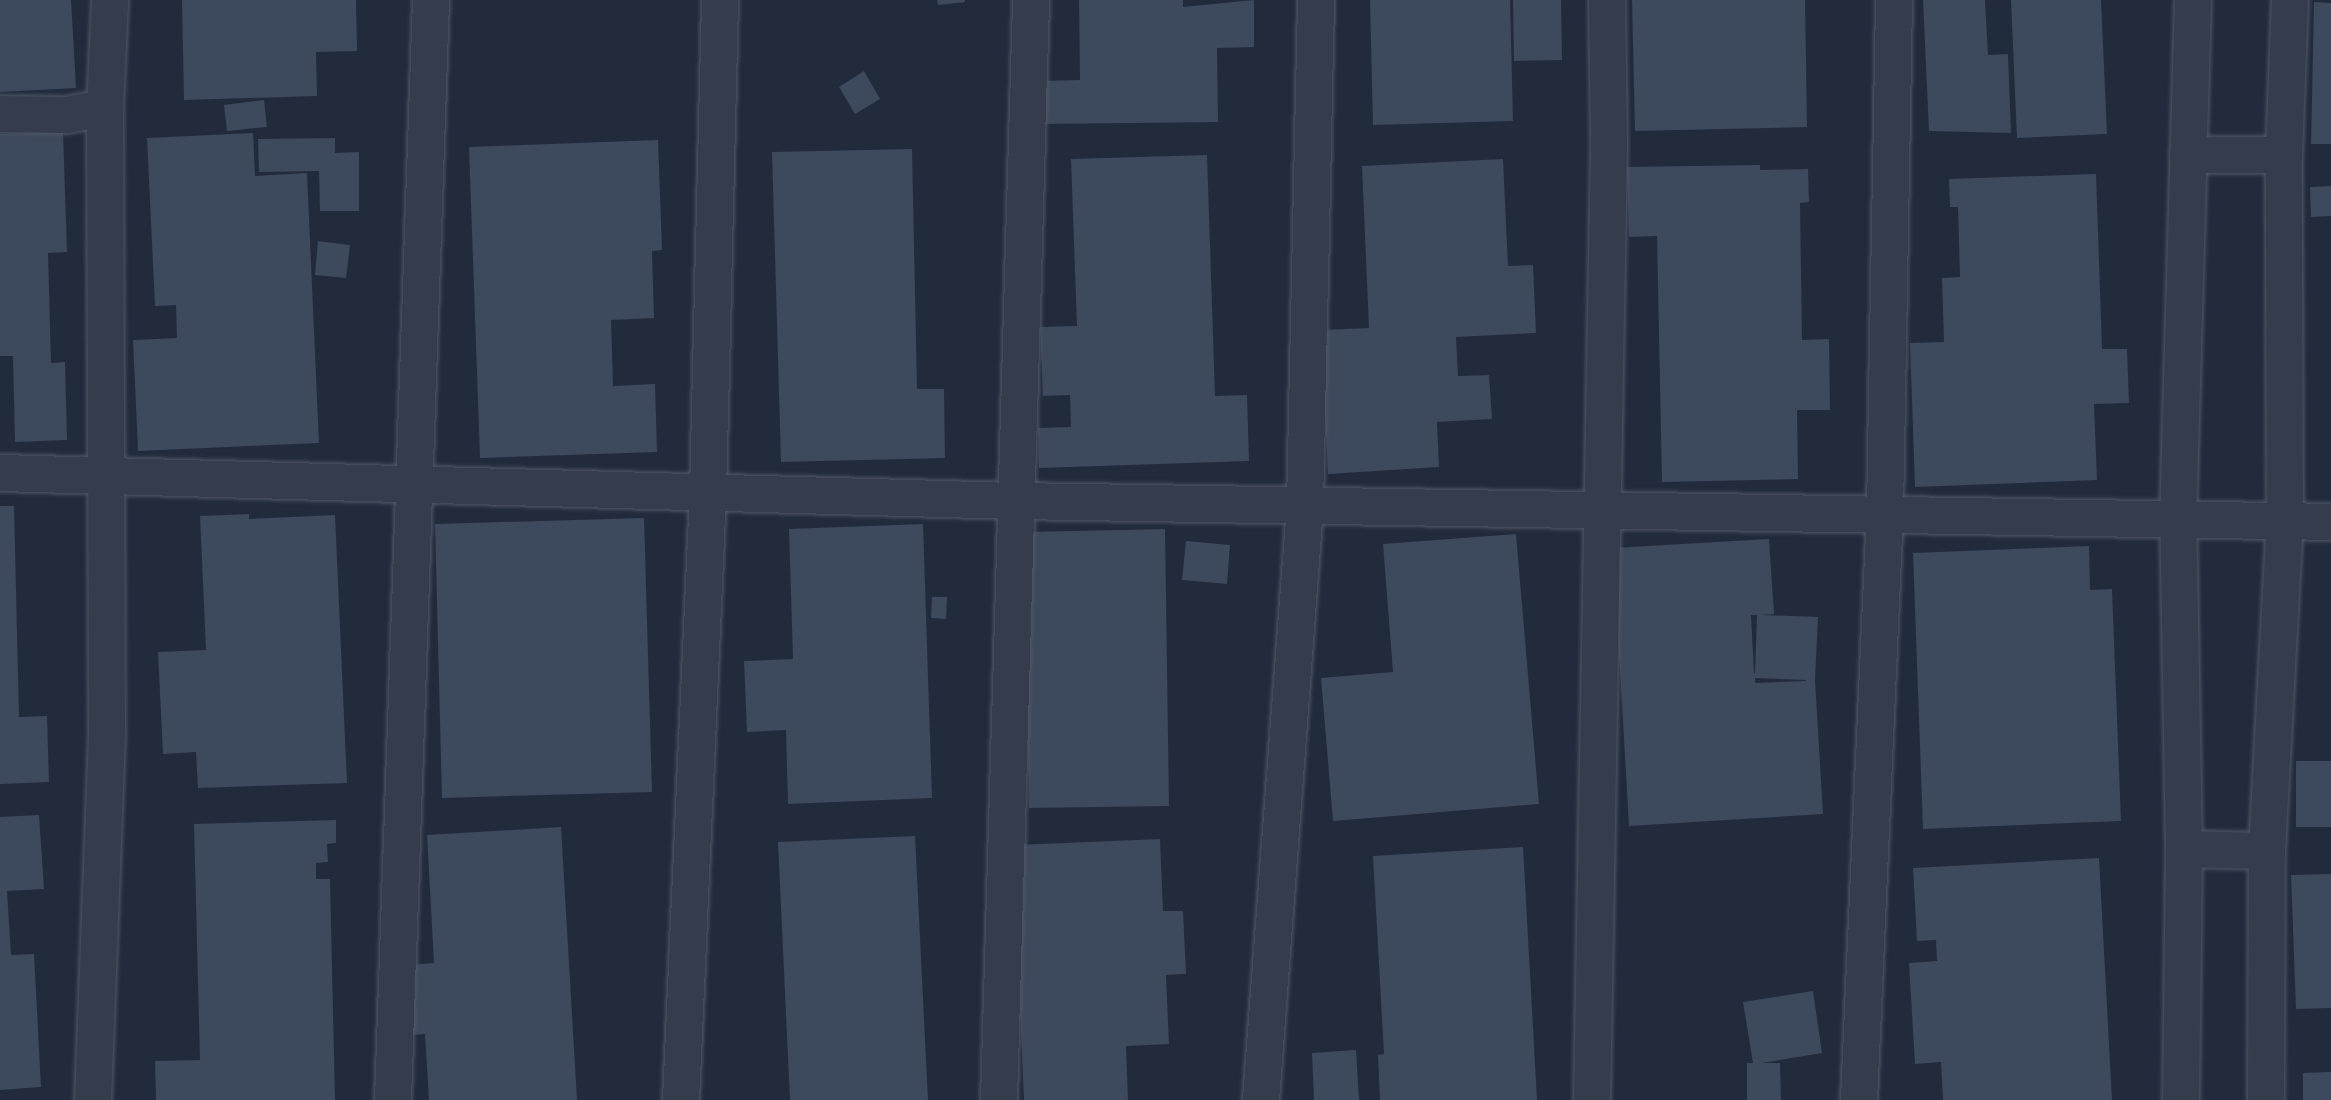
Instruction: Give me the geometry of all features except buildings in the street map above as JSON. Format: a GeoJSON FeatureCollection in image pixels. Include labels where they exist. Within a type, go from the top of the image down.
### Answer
{"type":"FeatureCollection","features":[{"type":"Feature","properties":{"kind":"lane"},"geometry":{"type":"LineString","coordinates":[[93,1100],[107,732],[109,474],[105,108],[110,0]]}},
{"type":"Feature","properties":{"kind":"lane"},"geometry":{"type":"LineString","coordinates":[[393,1100],[431,0]]}},
{"type":"Feature","properties":{"kind":"lane"},"geometry":{"type":"LineString","coordinates":[[681,1100],[708,493],[720,0]]}},
{"type":"Feature","properties":{"kind":"lane"},"geometry":{"type":"LineString","coordinates":[[999,1100],[1031,0]]}},
{"type":"Feature","properties":{"kind":"lane"},"geometry":{"type":"LineString","coordinates":[[1261,1100],[1305,506],[1316,0]]}},
{"type":"Feature","properties":{"kind":"lane"},"geometry":{"type":"LineString","coordinates":[[1592,1100],[1603,507],[1607,0]]}},
{"type":"Feature","properties":{"kind":"lane"},"geometry":{"type":"LineString","coordinates":[[1859,1100],[1885,512],[1894,0]]}},
{"type":"Feature","properties":{"kind":"lane"},"geometry":{"type":"LineString","coordinates":[[2181,1100],[2184,849],[2178,521],[2193,0]]}},
{"type":"Feature","properties":{"kind":"lane"},"geometry":{"type":"LineString","coordinates":[[2266,1100],[2267,851],[2285,521],[2284,155],[2290,0]]}},
{"type":"Feature","properties":{"kind":"lane"},"geometry":{"type":"LineString","coordinates":[[0,114],[66,115],[105,108]]}},
{"type":"Feature","properties":{"kind":"lane"},"geometry":{"type":"LineString","coordinates":[[2188,155],[2284,155]]}},
{"type":"Feature","properties":{"kind":"lane"},"geometry":{"type":"LineString","coordinates":[[0,473],[415,481],[1015,501],[1603,507],[2331,522]]}},
{"type":"Feature","properties":{"kind":"lane"},"geometry":{"type":"LineString","coordinates":[[2184,849],[2267,851]]}}]}
